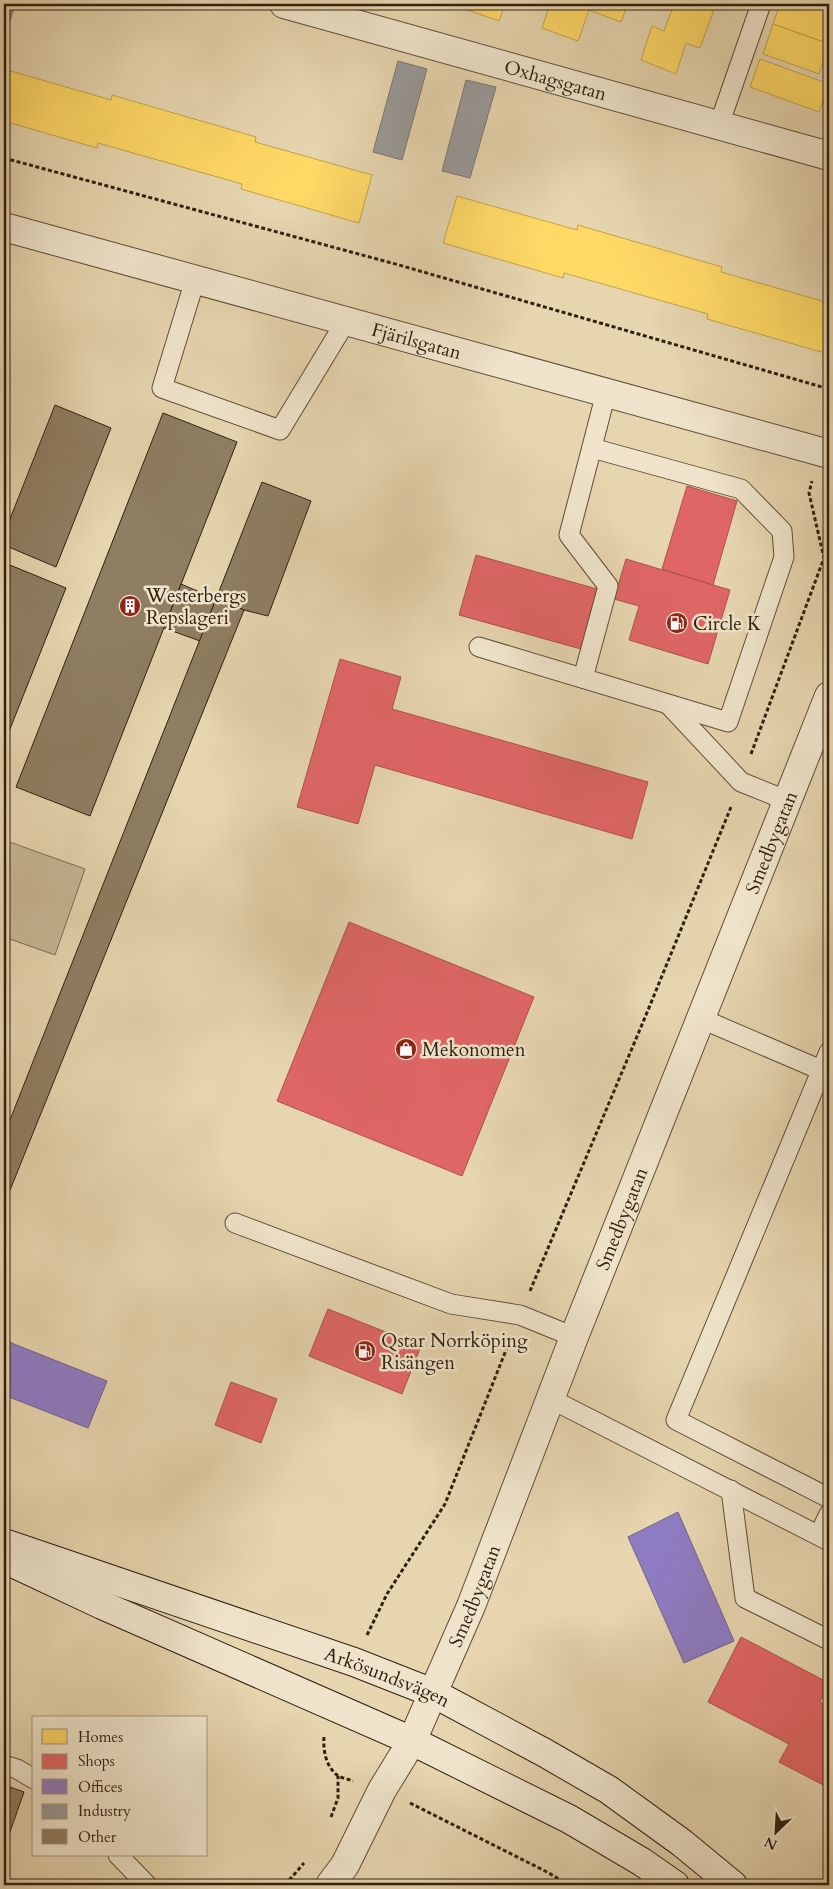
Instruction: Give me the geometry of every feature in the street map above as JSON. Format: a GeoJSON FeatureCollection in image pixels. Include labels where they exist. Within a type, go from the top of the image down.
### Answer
{"type":"FeatureCollection","features":[{"type":"Feature","properties":{"kind":"street","name":"Oxhagsgatan"},"geometry":{"type":"LineString","coordinates":[[284,4],[829,156]]}},
{"type":"Feature","properties":{"kind":"street","name":"Fjärilsgatan"},"geometry":{"type":"LineString","coordinates":[[4,227],[824,453]]}},
{"type":"Feature","properties":{"kind":"street","name":"Smedbygatan"},"geometry":{"type":"LineString","coordinates":[[330,1885],[345,1865],[382,1790],[412,1740],[471,1606],[552,1399],[574,1337],[829,696]]}},
{"type":"Feature","properties":{"kind":"street","name":"Arkösundsvägen"},"geometry":{"type":"LineString","coordinates":[[4,1543],[354,1662],[434,1693],[609,1790],[682,1843],[734,1885]]}},
{"type":"Feature","properties":{"kind":"street"},"geometry":{"type":"LineString","coordinates":[[4,1560],[412,1740],[569,1820],[642,1862],[675,1885]]}},
{"type":"Feature","properties":{"kind":"lane"},"geometry":{"type":"LineString","coordinates":[[719,125],[761,4]]}},
{"type":"Feature","properties":{"kind":"lane"},"geometry":{"type":"LineString","coordinates":[[195,280],[162,388],[280,430],[346,321]]}},
{"type":"Feature","properties":{"kind":"lane"},"geometry":{"type":"LineString","coordinates":[[583,678],[608,586],[569,536],[606,393]]}},
{"type":"Feature","properties":{"kind":"lane"},"geometry":{"type":"LineString","coordinates":[[479,647],[667,702],[728,722],[784,557],[782,530],[741,489],[592,448]]}},
{"type":"Feature","properties":{"kind":"lane"},"geometry":{"type":"LineString","coordinates":[[667,702],[741,782],[788,802]]}},
{"type":"Feature","properties":{"kind":"lane"},"geometry":{"type":"LineString","coordinates":[[702,1019],[821,1070]]}},
{"type":"Feature","properties":{"kind":"lane"},"geometry":{"type":"LineString","coordinates":[[829,1052],[676,1420],[829,1498]]}},
{"type":"Feature","properties":{"kind":"lane"},"geometry":{"type":"LineString","coordinates":[[235,1223],[451,1304],[520,1315],[574,1337]]}},
{"type":"Feature","properties":{"kind":"lane"},"geometry":{"type":"LineString","coordinates":[[552,1399],[824,1538],[829,1514]]}},
{"type":"Feature","properties":{"kind":"lane"},"geometry":{"type":"LineString","coordinates":[[731,1490],[745,1598],[829,1640]]}},
{"type":"Feature","properties":{"kind":"lane"},"geometry":{"type":"LineString","coordinates":[[4,1765],[17,1769],[32,1778]]}},
{"type":"Feature","properties":{"kind":"lane"},"geometry":{"type":"LineString","coordinates":[[119,1856],[147,1885]]}},
{"type":"Feature","properties":{"kind":"path"},"geometry":{"type":"LineString","coordinates":[[4,158],[399,265],[829,389]]}},
{"type":"Feature","properties":{"kind":"path"},"geometry":{"type":"LineString","coordinates":[[354,1662],[387,1594],[445,1504],[520,1315],[650,1006],[741,782],[824,558],[809,493],[824,453]]}},
{"type":"Feature","properties":{"kind":"path"},"geometry":{"type":"LineString","coordinates":[[336,1708],[324,1737],[324,1750],[327,1762],[338,1776],[382,1790],[547,1872],[569,1885]]}},
{"type":"Feature","properties":{"kind":"path"},"geometry":{"type":"LineString","coordinates":[[330,1820],[338,1798],[338,1776]]}},
{"type":"Feature","properties":{"kind":"path"},"geometry":{"type":"LineString","coordinates":[[285,1885],[305,1863]]}},
{"type":"Feature","properties":{"kind":"shaded area"},"geometry":{"type":"Polygon","coordinates":[[[4,840],[85,869],[55,955],[4,937],[4,840]]]}},
{"type":"Feature","properties":{"kind":"building: Homes"},"geometry":{"type":"Polygon","coordinates":[[[450,4],[505,4],[499,21],[450,4]]]}},
{"type":"Feature","properties":{"kind":"building: Homes"},"geometry":{"type":"Polygon","coordinates":[[[550,4],[628,4],[621,22],[589,10],[578,41],[542,28],[550,4]]]}},
{"type":"Feature","properties":{"kind":"building: Homes"},"geometry":{"type":"Polygon","coordinates":[[[674,4],[716,4],[700,48],[686,43],[676,74],[641,60],[652,26],[664,31],[674,4]]]}},
{"type":"Feature","properties":{"kind":"building: Homes"},"geometry":{"type":"Polygon","coordinates":[[[780,4],[807,4],[829,12],[829,44],[773,24],[780,4]]]}},
{"type":"Feature","properties":{"kind":"building: Homes"},"geometry":{"type":"Polygon","coordinates":[[[807,4],[829,4],[829,12],[807,4]]]}},
{"type":"Feature","properties":{"kind":"building: Homes"},"geometry":{"type":"Polygon","coordinates":[[[773,24],[829,44],[819,74],[763,54],[773,24]]]}},
{"type":"Feature","properties":{"kind":"building: Homes"},"geometry":{"type":"Polygon","coordinates":[[[760,59],[829,84],[819,112],[750,87],[760,59]]]}},
{"type":"Feature","properties":{"kind":"building: Homes"},"geometry":{"type":"Polygon","coordinates":[[[4,69],[111,100],[112,95],[256,137],[255,142],[372,175],[359,223],[241,189],[242,184],[98,143],[97,148],[4,121],[4,69]]]}},
{"type":"Feature","properties":{"kind":"building: Homes"},"geometry":{"type":"Polygon","coordinates":[[[457,196],[577,230],[578,225],[722,267],[721,272],[829,303],[829,337],[825,353],[707,319],[708,314],[564,273],[563,278],[443,243],[457,196]]]}},
{"type":"Feature","properties":{"kind":"building: Shops"},"geometry":{"type":"Polygon","coordinates":[[[687,486],[737,501],[713,585],[662,569],[687,486]]]}},
{"type":"Feature","properties":{"kind":"building: Shops"},"geometry":{"type":"Polygon","coordinates":[[[476,555],[597,589],[581,649],[459,615],[476,555]]]}},
{"type":"Feature","properties":{"kind":"building: Shops","name":"Circle K"},"geometry":{"type":"Polygon","coordinates":[[[626,559],[730,590],[708,664],[629,640],[639,606],[614,599],[626,559]]]}},
{"type":"Feature","properties":{"kind":"building: Shops"},"geometry":{"type":"Polygon","coordinates":[[[340,659],[401,677],[392,709],[648,782],[632,839],[375,765],[358,824],[297,807],[340,659]]]}},
{"type":"Feature","properties":{"kind":"building: Shops","name":"Mekonomen"},"geometry":{"type":"Polygon","coordinates":[[[349,922],[534,997],[462,1176],[277,1101],[349,922]]]}},
{"type":"Feature","properties":{"kind":"building: Shops","name":"Qstar Norrköping Risängen"},"geometry":{"type":"Polygon","coordinates":[[[328,1309],[421,1346],[402,1394],[309,1356],[328,1309]]]}},
{"type":"Feature","properties":{"kind":"building: Shops"},"geometry":{"type":"Polygon","coordinates":[[[231,1382],[277,1399],[261,1443],[215,1425],[231,1382]]]}},
{"type":"Feature","properties":{"kind":"building: Shops"},"geometry":{"type":"Polygon","coordinates":[[[741,1637],[829,1683],[820,1702],[829,1707],[829,1788],[779,1762],[789,1744],[708,1702],[741,1637]]]}},
{"type":"Feature","properties":{"kind":"building: Offices"},"geometry":{"type":"Polygon","coordinates":[[[4,1340],[107,1381],[88,1428],[4,1395],[4,1340]]]}},
{"type":"Feature","properties":{"kind":"building: Offices"},"geometry":{"type":"Polygon","coordinates":[[[678,1512],[734,1641],[684,1663],[628,1537],[678,1512]]]}},
{"type":"Feature","properties":{"kind":"building: Industry"},"geometry":{"type":"Polygon","coordinates":[[[4,4],[15,4],[6,35],[4,35],[4,4]]]}},
{"type":"Feature","properties":{"kind":"building: Industry"},"geometry":{"type":"Polygon","coordinates":[[[398,61],[427,69],[402,160],[373,152],[398,61]]]}},
{"type":"Feature","properties":{"kind":"building: Industry"},"geometry":{"type":"Polygon","coordinates":[[[466,80],[496,87],[470,178],[442,171],[466,80]]]}},
{"type":"Feature","properties":{"kind":"building: Other"},"geometry":{"type":"Polygon","coordinates":[[[55,405],[111,428],[56,567],[4,545],[4,534],[55,405]]]}},
{"type":"Feature","properties":{"kind":"building: Other","name":"Westerbergs Repslageri"},"geometry":{"type":"Polygon","coordinates":[[[163,413],[237,442],[90,816],[16,787],[163,413]]]}},
{"type":"Feature","properties":{"kind":"building: Other"},"geometry":{"type":"Polygon","coordinates":[[[262,482],[311,501],[268,616],[244,610],[216,599],[262,482]]]}},
{"type":"Feature","properties":{"kind":"building: Other"},"geometry":{"type":"Polygon","coordinates":[[[5,563],[66,588],[4,744],[4,565],[5,563]]]}},
{"type":"Feature","properties":{"kind":"building: Other"},"geometry":{"type":"Polygon","coordinates":[[[181,584],[216,599],[200,641],[164,628],[181,584]]]}},
{"type":"Feature","properties":{"kind":"building: Other"},"geometry":{"type":"Polygon","coordinates":[[[216,599],[244,610],[4,1205],[4,1135],[216,599]]]}},
{"type":"Feature","properties":{"kind":"building: Other"},"geometry":{"type":"Polygon","coordinates":[[[4,1785],[24,1792],[4,1849],[4,1785]]]}},
{"type":"Feature","properties":{"kind":"place","name":"Westerbergs Repslageri"},"geometry":{"type":"Point","coordinates":[130,606]}},
{"type":"Feature","properties":{"kind":"place","name":"Circle K"},"geometry":{"type":"Point","coordinates":[677,623]}},
{"type":"Feature","properties":{"kind":"place","name":"Mekonomen"},"geometry":{"type":"Point","coordinates":[406,1049]}},
{"type":"Feature","properties":{"kind":"place","name":"Qstar Norrköping Risängen"},"geometry":{"type":"Point","coordinates":[365,1351]}}]}
